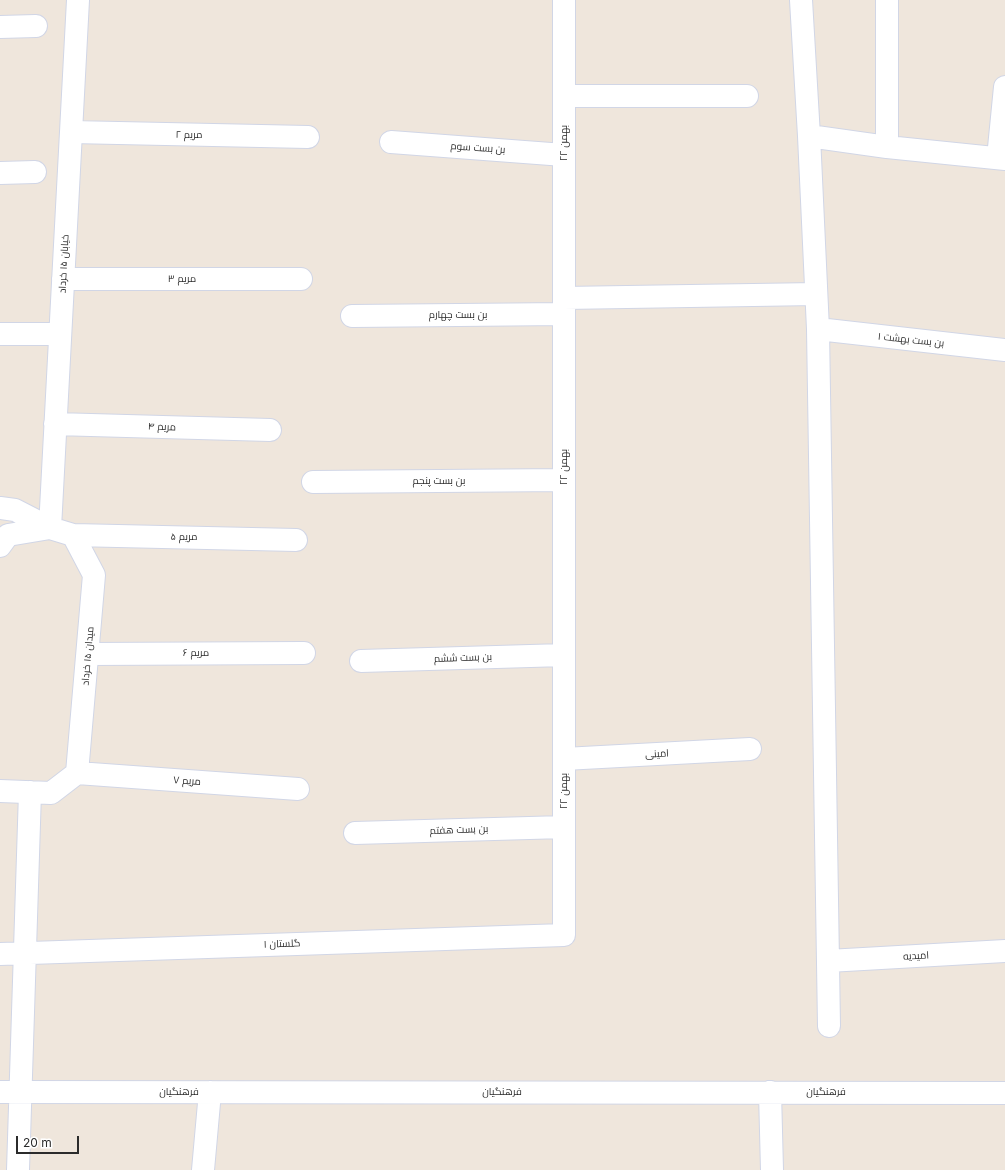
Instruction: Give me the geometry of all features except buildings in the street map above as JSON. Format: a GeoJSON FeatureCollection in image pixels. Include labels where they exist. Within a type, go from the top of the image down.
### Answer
{"type":"FeatureCollection","features":[{"type":"Feature","properties":{"kind":"street","name":"خیابان ۱۵ خرداد"},"geometry":{"type":"LineString","coordinates":[[50,528],[78,0]]}},
{"type":"Feature","properties":{"kind":"street","name":"۲۲ بهمن"},"geometry":{"type":"LineString","coordinates":[[564,0],[564,935]]}},
{"type":"Feature","properties":{"kind":"street"},"geometry":{"type":"LineString","coordinates":[[801,0],[818,330],[829,1026]]}},
{"type":"Feature","properties":{"kind":"street"},"geometry":{"type":"LineString","coordinates":[[887,0],[887,147]]}},
{"type":"Feature","properties":{"kind":"street"},"geometry":{"type":"LineString","coordinates":[[0,27],[36,26]]}},
{"type":"Feature","properties":{"kind":"street"},"geometry":{"type":"LineString","coordinates":[[809,136],[887,147],[1002,158],[1005,87]]}},
{"type":"Feature","properties":{"kind":"street"},"geometry":{"type":"LineString","coordinates":[[564,96],[747,96]]}},
{"type":"Feature","properties":{"kind":"street","name":"مریم ۲"},"geometry":{"type":"LineString","coordinates":[[71,132],[308,137]]}},
{"type":"Feature","properties":{"kind":"street","name":"بن بست سوم"},"geometry":{"type":"LineString","coordinates":[[391,142],[564,155]]}},
{"type":"Feature","properties":{"kind":"street"},"geometry":{"type":"LineString","coordinates":[[0,173],[36,172]]}},
{"type":"Feature","properties":{"kind":"street","name":"مریم ۳"},"geometry":{"type":"LineString","coordinates":[[63,279],[301,279]]}},
{"type":"Feature","properties":{"kind":"street","name":"بن بست چهارم"},"geometry":{"type":"LineString","coordinates":[[352,316],[816,294]]}},
{"type":"Feature","properties":{"kind":"street","name":"بن بست بهشت ۱"},"geometry":{"type":"LineString","coordinates":[[818,330],[1005,350]]}},
{"type":"Feature","properties":{"kind":"street"},"geometry":{"type":"LineString","coordinates":[[0,334],[60,334]]}},
{"type":"Feature","properties":{"kind":"street","name":"مریم ۴"},"geometry":{"type":"LineString","coordinates":[[55,424],[270,430]]}},
{"type":"Feature","properties":{"kind":"street","name":"بن بست پنجم"},"geometry":{"type":"LineString","coordinates":[[313,482],[564,480]]}},
{"type":"Feature","properties":{"kind":"street"},"geometry":{"type":"LineString","coordinates":[[0,508],[15,510],[50,528],[73,535]]}},
{"type":"Feature","properties":{"kind":"street"},"geometry":{"type":"LineString","coordinates":[[0,546],[8,535],[50,528]]}},
{"type":"Feature","properties":{"kind":"street","name":"مریم ۵"},"geometry":{"type":"LineString","coordinates":[[73,535],[296,540]]}},
{"type":"Feature","properties":{"kind":"street","name":"میدان ۱۵ خرداد"},"geometry":{"type":"LineString","coordinates":[[73,535],[94,575],[77,773]]}},
{"type":"Feature","properties":{"kind":"street","name":"مریم ۶"},"geometry":{"type":"LineString","coordinates":[[88,654],[304,653]]}},
{"type":"Feature","properties":{"kind":"street","name":"بن بست ششم"},"geometry":{"type":"LineString","coordinates":[[361,661],[564,655]]}},
{"type":"Feature","properties":{"kind":"street","name":"امینی"},"geometry":{"type":"LineString","coordinates":[[564,759],[750,749]]}},
{"type":"Feature","properties":{"kind":"street"},"geometry":{"type":"LineString","coordinates":[[18,1170],[10,1092],[25,954],[10,789],[51,792],[77,773]]}},
{"type":"Feature","properties":{"kind":"street","name":"مریم ۷"},"geometry":{"type":"LineString","coordinates":[[77,773],[298,789]]}},
{"type":"Feature","properties":{"kind":"street","name":"بن بست هفتم"},"geometry":{"type":"LineString","coordinates":[[354,832],[564,827]]}},
{"type":"Feature","properties":{"kind":"street","name":"گلستان ۱"},"geometry":{"type":"LineString","coordinates":[[0,954],[564,935]]}},
{"type":"Feature","properties":{"kind":"street","name":"امیدیه"},"geometry":{"type":"LineString","coordinates":[[828,961],[1005,951]]}},
{"type":"Feature","properties":{"kind":"street","name":"فرهنگیان"},"geometry":{"type":"LineString","coordinates":[[10,1092],[1005,1093]]}},
{"type":"Feature","properties":{"kind":"street"},"geometry":{"type":"LineString","coordinates":[[203,1170],[210,1092]]}},
{"type":"Feature","properties":{"kind":"street"},"geometry":{"type":"LineString","coordinates":[[770,1092],[772,1170]]}}]}
